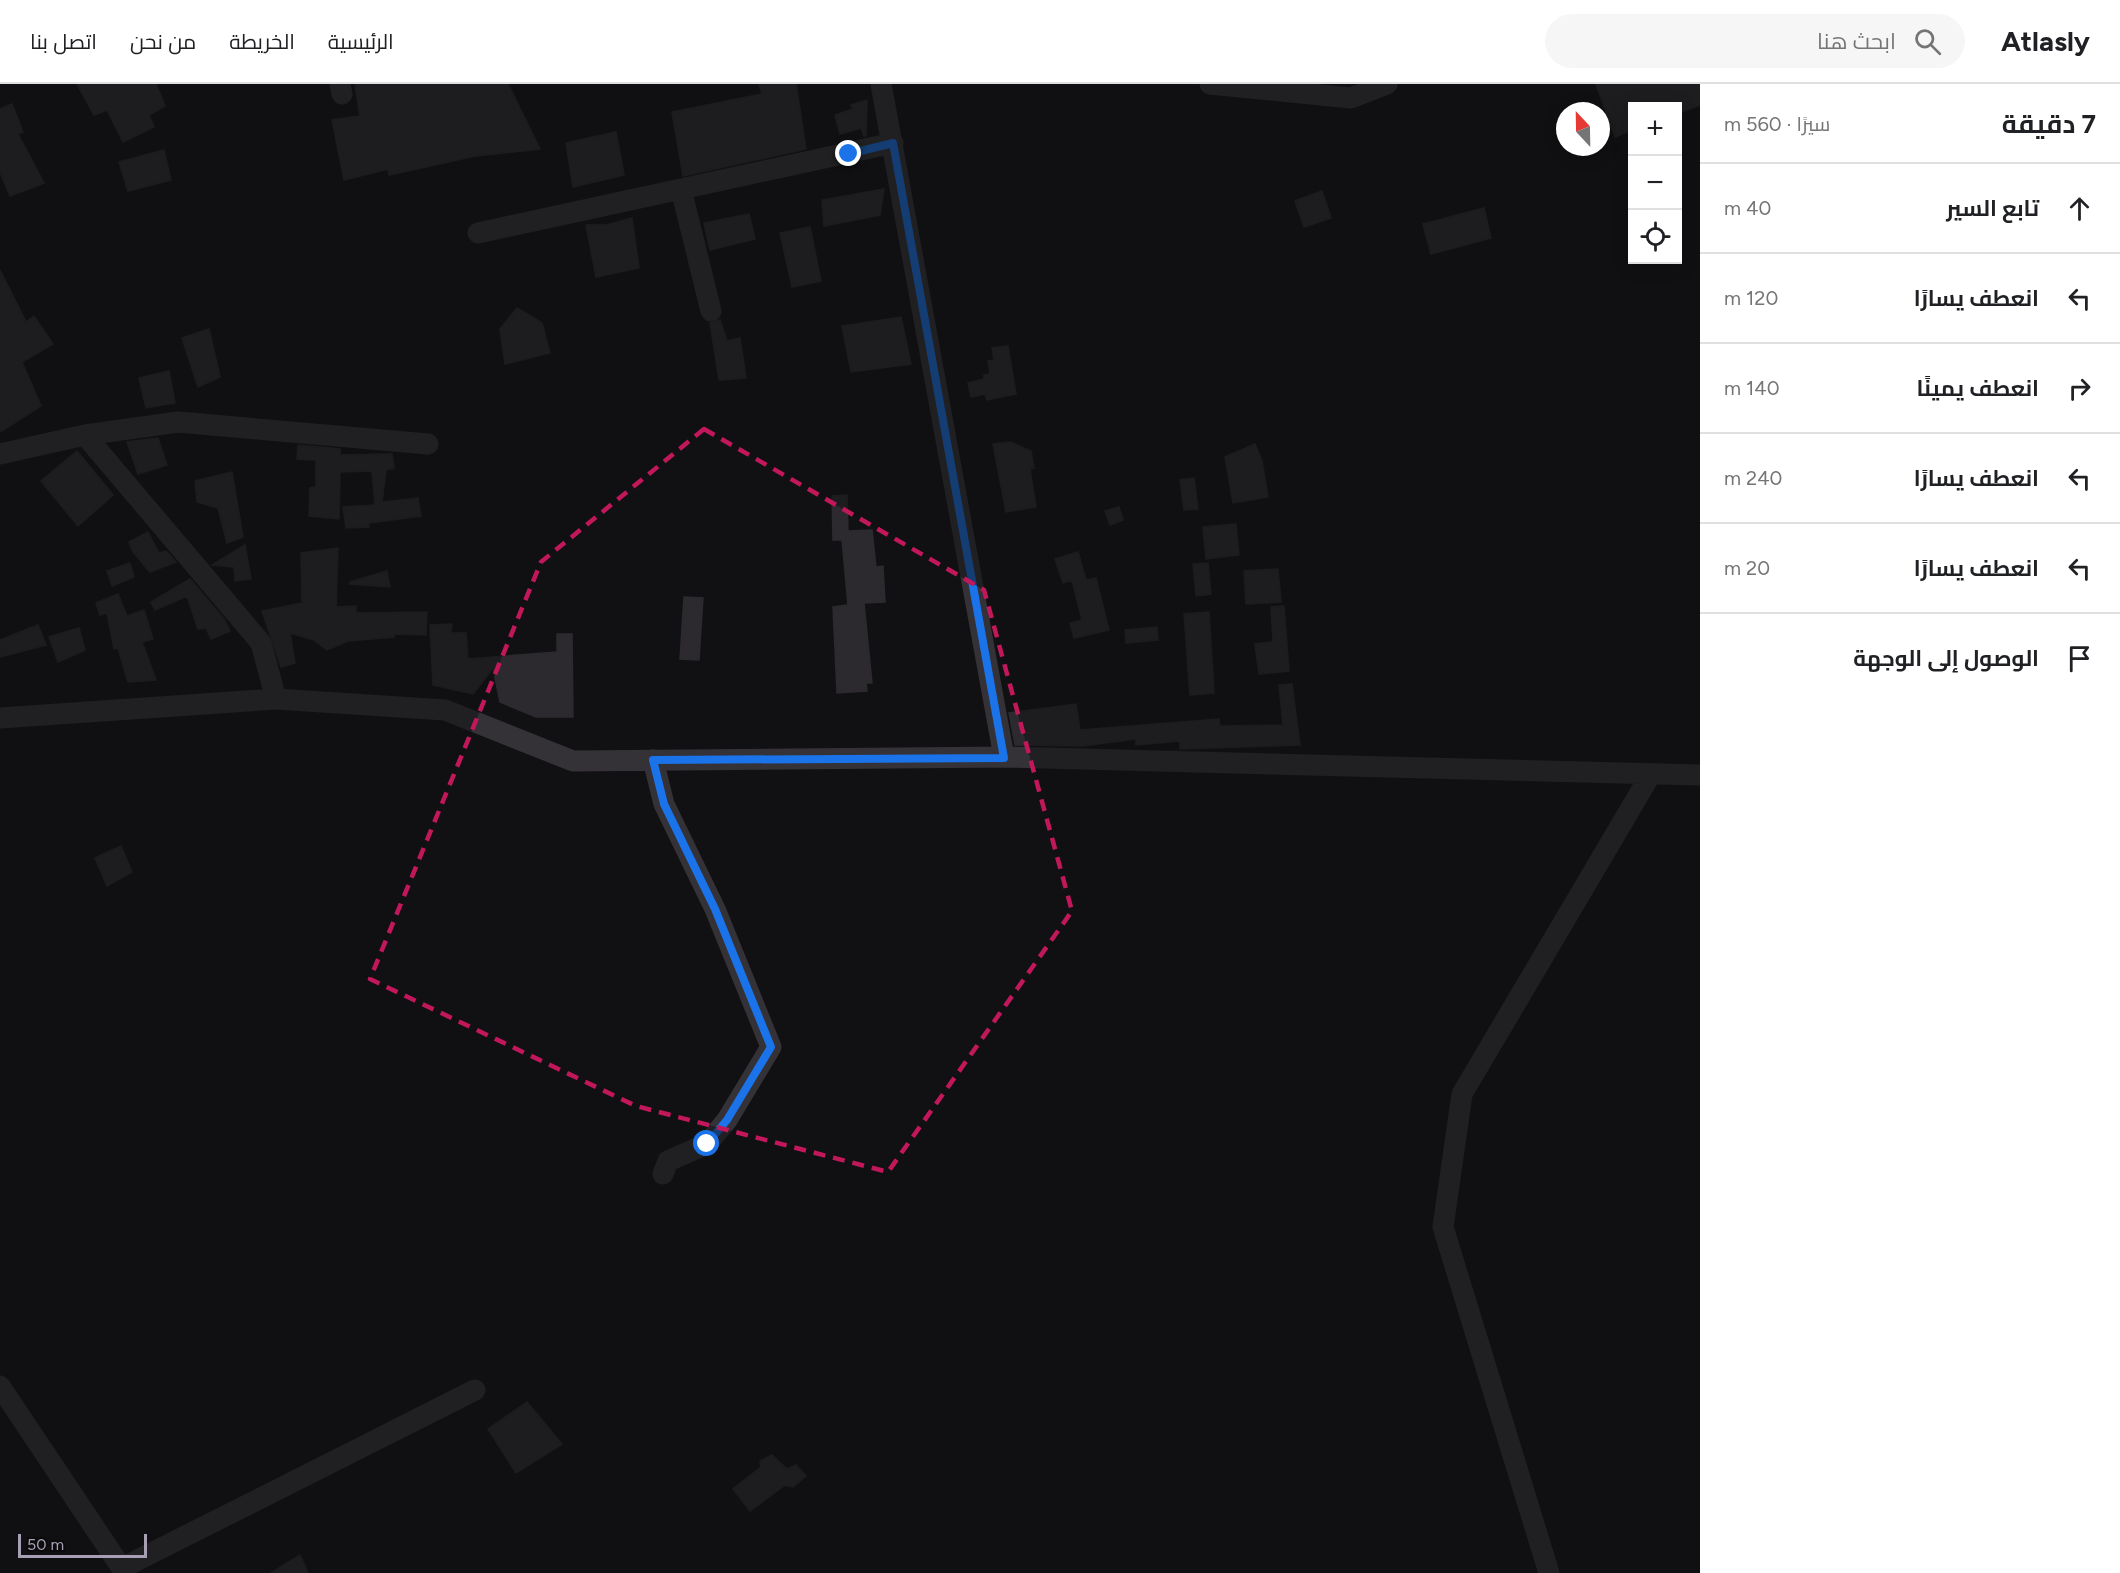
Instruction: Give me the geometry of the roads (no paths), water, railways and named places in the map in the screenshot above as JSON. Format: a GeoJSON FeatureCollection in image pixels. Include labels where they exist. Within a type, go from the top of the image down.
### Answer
{"type":"FeatureCollection","features":[{"type":"Feature","properties":{"kind":"street"},"geometry":{"type":"LineString","coordinates":[[881,84],[1004,758]]}},
{"type":"Feature","properties":{"kind":"street"},"geometry":{"type":"LineString","coordinates":[[1210,84],[1351,98],[1388,84]]}},
{"type":"Feature","properties":{"kind":"street"},"geometry":{"type":"LineString","coordinates":[[478,233],[893,143]]}},
{"type":"Feature","properties":{"kind":"street"},"geometry":{"type":"LineString","coordinates":[[681,189],[711,311]]}},
{"type":"Feature","properties":{"kind":"street"},"geometry":{"type":"LineString","coordinates":[[0,454],[85,435],[178,422],[428,444]]}},
{"type":"Feature","properties":{"kind":"street"},"geometry":{"type":"LineString","coordinates":[[85,435],[261,643],[276,699]]}},
{"type":"Feature","properties":{"kind":"street"},"geometry":{"type":"LineString","coordinates":[[0,718],[276,699],[445,710],[573,761],[1004,758],[1700,775]]}},
{"type":"Feature","properties":{"kind":"street"},"geometry":{"type":"LineString","coordinates":[[653,760],[664,804],[715,909],[771,1047],[727,1120],[707,1144],[669,1161],[663,1174]]}},
{"type":"Feature","properties":{"kind":"street"},"geometry":{"type":"LineString","coordinates":[[1549,1573],[1443,1227],[1462,1094],[1651,774]]}},
{"type":"Feature","properties":{"kind":"street"},"geometry":{"type":"LineString","coordinates":[[0,1386],[124,1570],[475,1390]]}}]}
